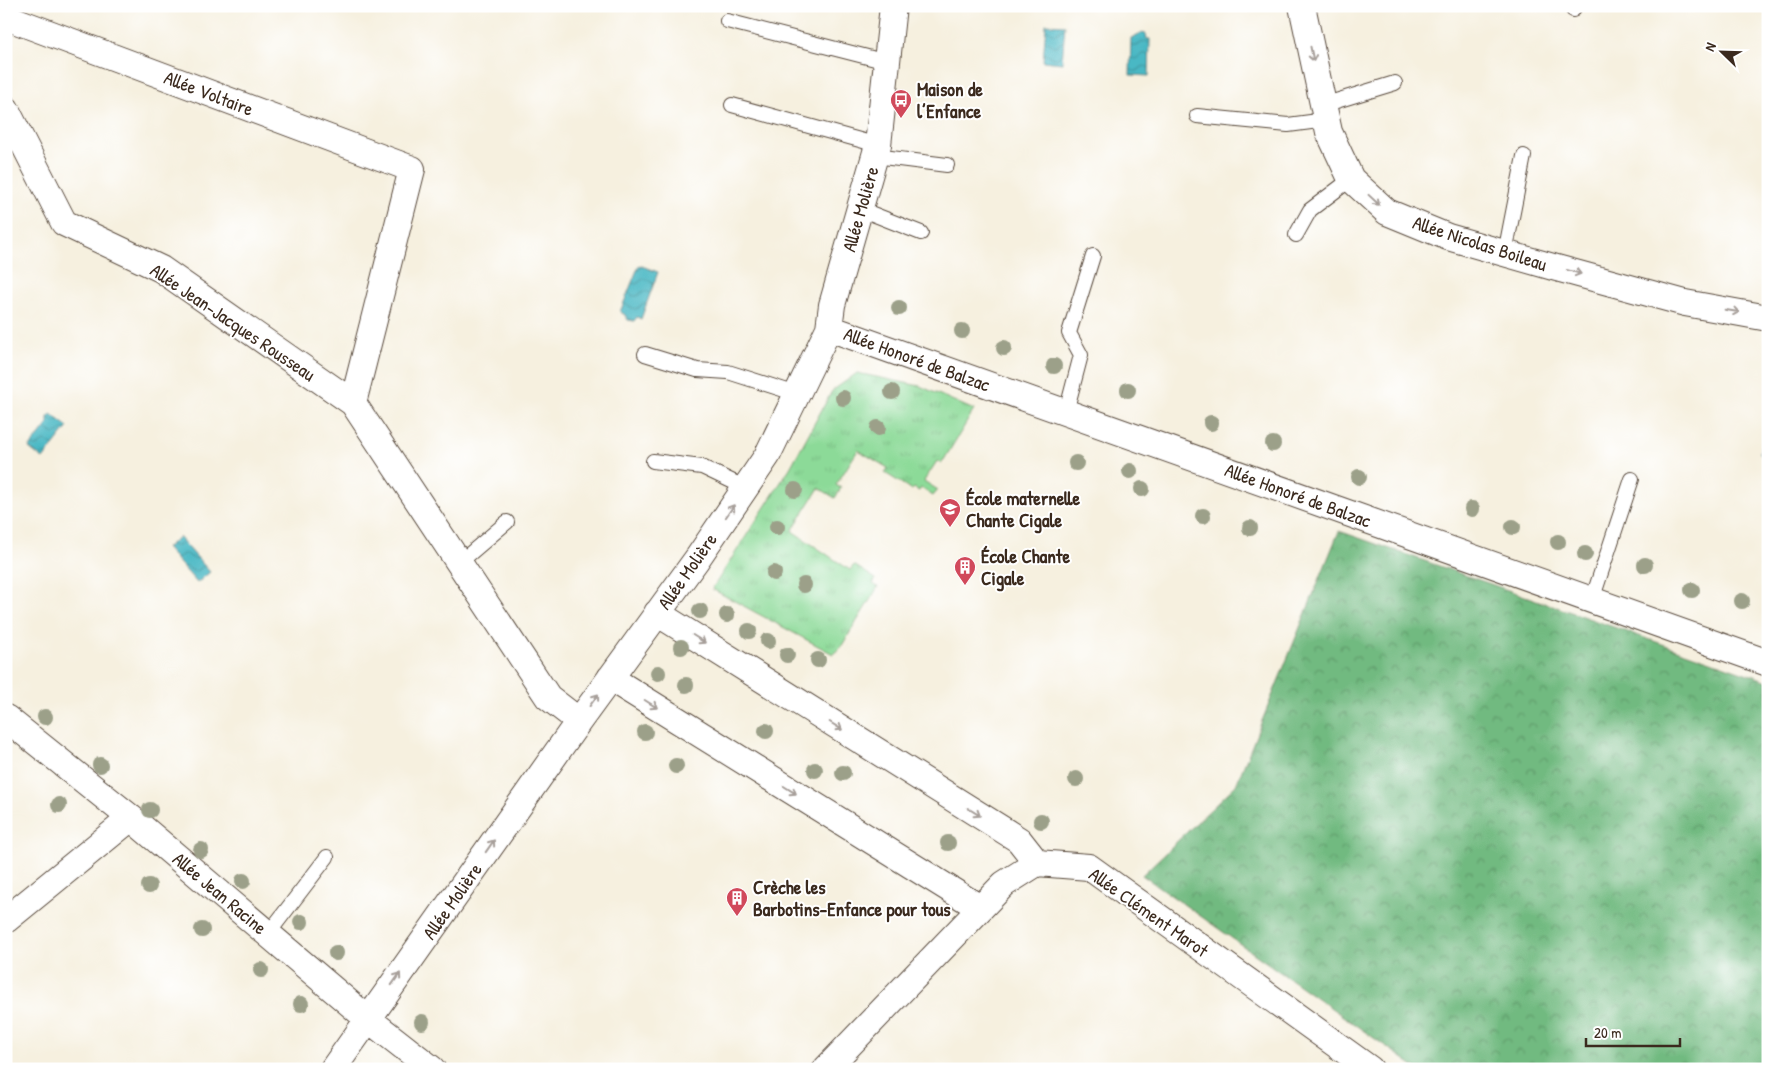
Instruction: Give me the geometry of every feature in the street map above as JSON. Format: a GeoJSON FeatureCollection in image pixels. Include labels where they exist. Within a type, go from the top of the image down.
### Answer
{"type":"FeatureCollection","features":[{"type":"Feature","properties":{"kind":"street","name":"Allée Molière"},"geometry":{"type":"LineString","coordinates":[[333,1069],[579,721],[697,559],[767,456],[829,328],[832,305],[877,150],[893,6]]}},
{"type":"Feature","properties":{"kind":"street","name":"Allée Nicolas Boileau"},"geometry":{"type":"LineString","coordinates":[[1302,6],[1329,132],[1351,179],[1387,212],[1448,237],[1505,253],[1685,302],[1768,318]]}},
{"type":"Feature","properties":{"kind":"street","name":"Allée Voltaire"},"geometry":{"type":"LineString","coordinates":[[6,17],[412,169],[353,403]]}},
{"type":"Feature","properties":{"kind":"street","name":"Allée Jean-Jacques Rousseau"},"geometry":{"type":"LineString","coordinates":[[6,109],[64,223],[161,269],[353,403],[548,698],[579,721]]}},
{"type":"Feature","properties":{"kind":"street","name":"Allée Honoré de Balzac"},"geometry":{"type":"LineString","coordinates":[[829,328],[1768,663]]}},
{"type":"Feature","properties":{"kind":"street"},"geometry":{"type":"LineString","coordinates":[[657,613],[1019,840],[1037,863],[1004,884],[826,1069]]}},
{"type":"Feature","properties":{"kind":"street"},"geometry":{"type":"LineString","coordinates":[[610,678],[980,908]]}},
{"type":"Feature","properties":{"kind":"street","name":"Allée Jean Racine"},"geometry":{"type":"LineString","coordinates":[[6,718],[132,818],[368,1019],[432,1069]]}},
{"type":"Feature","properties":{"kind":"street"},"geometry":{"type":"LineString","coordinates":[[6,920],[132,818]]}},
{"type":"Feature","properties":{"kind":"street","name":"Allée Clément Marot"},"geometry":{"type":"LineString","coordinates":[[1037,863],[1089,867],[1370,1069]]}},
{"type":"Feature","properties":{"kind":"lane"},"geometry":{"type":"LineString","coordinates":[[727,21],[887,62]]}},
{"type":"Feature","properties":{"kind":"lane"},"geometry":{"type":"LineString","coordinates":[[1197,116],[1288,125],[1325,113],[1395,83]]}},
{"type":"Feature","properties":{"kind":"lane"},"geometry":{"type":"LineString","coordinates":[[732,105],[877,150],[947,165]]}},
{"type":"Feature","properties":{"kind":"lane"},"geometry":{"type":"LineString","coordinates":[[1505,253],[1524,156]]}},
{"type":"Feature","properties":{"kind":"lane"},"geometry":{"type":"LineString","coordinates":[[1296,235],[1310,210],[1351,179]]}},
{"type":"Feature","properties":{"kind":"lane"},"geometry":{"type":"LineString","coordinates":[[860,209],[921,233]]}},
{"type":"Feature","properties":{"kind":"lane"},"geometry":{"type":"LineString","coordinates":[[1066,412],[1081,356],[1069,333],[1093,256]]}},
{"type":"Feature","properties":{"kind":"lane"},"geometry":{"type":"LineString","coordinates":[[645,354],[697,370],[728,372],[797,394]]}},
{"type":"Feature","properties":{"kind":"lane"},"geometry":{"type":"LineString","coordinates":[[653,461],[702,467],[746,488]]}},
{"type":"Feature","properties":{"kind":"lane"},"geometry":{"type":"LineString","coordinates":[[1592,600],[1632,479]]}},
{"type":"Feature","properties":{"kind":"lane"},"geometry":{"type":"LineString","coordinates":[[459,563],[508,522]]}},
{"type":"Feature","properties":{"kind":"lane"},"geometry":{"type":"LineString","coordinates":[[268,934],[327,856]]}},
{"type":"Feature","properties":{"kind":"green space"},"geometry":{"type":"Polygon","coordinates":[[[857,373],[920,386],[974,410],[942,463],[937,461],[924,481],[938,490],[933,496],[921,488],[919,491],[914,488],[912,490],[885,473],[888,468],[858,450],[836,485],[841,488],[835,498],[819,488],[792,531],[850,570],[854,565],[876,579],[873,584],[878,587],[841,647],[833,654],[712,589],[790,468],[832,391],[857,373]]]}},
{"type":"Feature","properties":{"kind":"green space"},"geometry":{"type":"Polygon","coordinates":[[[1339,531],[1768,681],[1768,1069],[1418,1069],[1142,875],[1236,785],[1339,531]]]}},
{"type":"Feature","properties":{"kind":"water"},"geometry":{"type":"Polygon","coordinates":[[[1046,24],[1065,25],[1062,63],[1043,61],[1046,24]]]}},
{"type":"Feature","properties":{"kind":"water"},"geometry":{"type":"Polygon","coordinates":[[[1141,33],[1146,34],[1147,39],[1150,39],[1149,76],[1130,75],[1131,38],[1141,33]]]}},
{"type":"Feature","properties":{"kind":"water"},"geometry":{"type":"Polygon","coordinates":[[[639,265],[658,272],[641,319],[637,317],[634,321],[628,320],[620,312],[639,265]]]}},
{"type":"Feature","properties":{"kind":"water"},"geometry":{"type":"Polygon","coordinates":[[[51,414],[68,427],[43,459],[29,448],[48,424],[48,417],[51,414]]]}},
{"type":"Feature","properties":{"kind":"water"},"geometry":{"type":"Polygon","coordinates":[[[1768,442],[1768,460],[1760,453],[1761,446],[1768,442]]]}},
{"type":"Feature","properties":{"kind":"water"},"geometry":{"type":"Polygon","coordinates":[[[179,537],[210,572],[197,583],[166,548],[179,537]]]}},
{"type":"Feature","properties":{"kind":"place","name":"Maison de l’Enfance"},"geometry":{"type":"Point","coordinates":[901,119]}},
{"type":"Feature","properties":{"kind":"place","name":"École maternelle Chante Cigale"},"geometry":{"type":"Point","coordinates":[950,528]}},
{"type":"Feature","properties":{"kind":"place","name":"École Chante Cigale"},"geometry":{"type":"Point","coordinates":[965,586]}},
{"type":"Feature","properties":{"kind":"place","name":"Crèche les Barbotins-Enfance pour tous"},"geometry":{"type":"Point","coordinates":[737,917]}}]}
